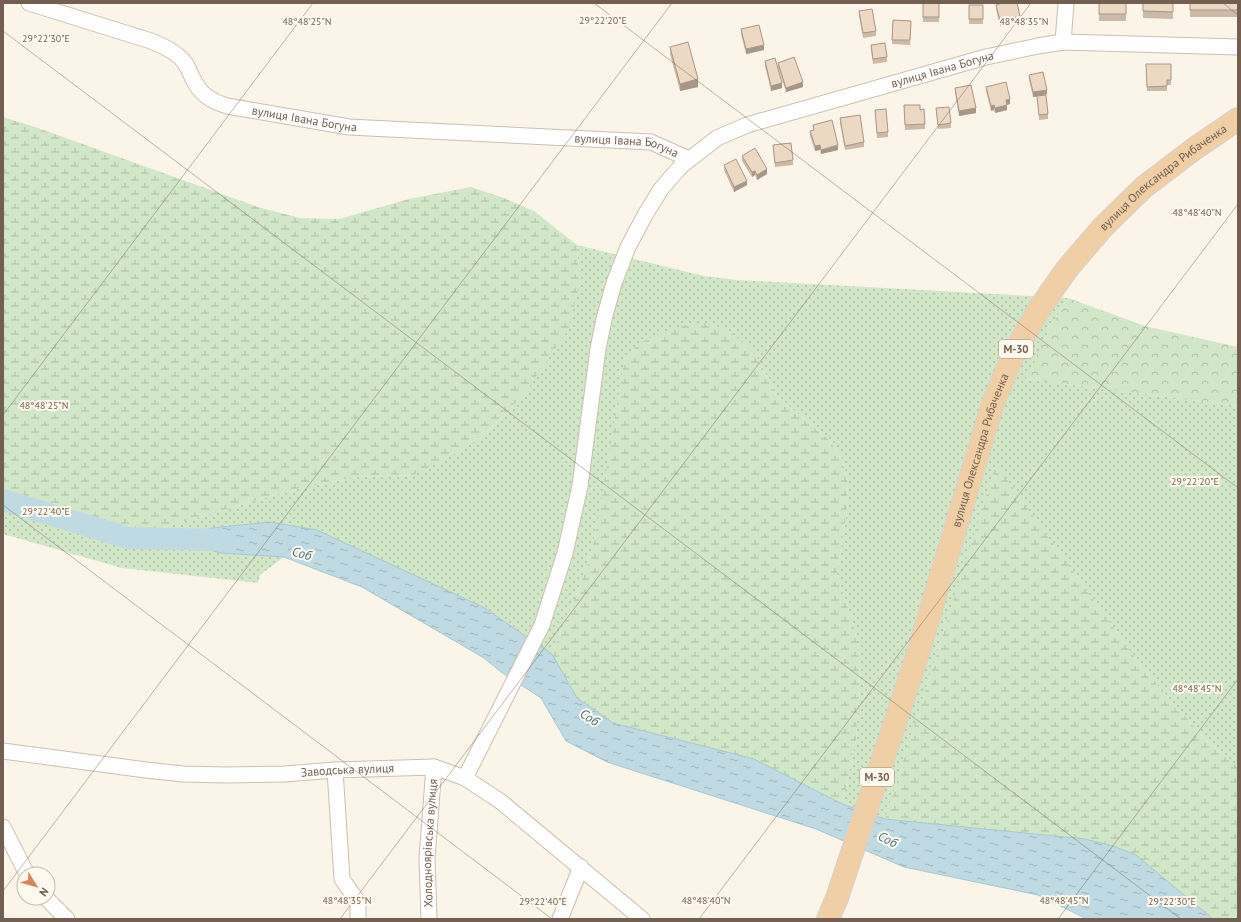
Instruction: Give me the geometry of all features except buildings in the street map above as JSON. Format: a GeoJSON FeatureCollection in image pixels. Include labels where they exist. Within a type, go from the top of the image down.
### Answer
{"type":"FeatureCollection","features":[{"type":"Feature","properties":{"kind":"highway","name":"вулиця Олександра Рибаченка"},"geometry":{"type":"LineString","coordinates":[[828,919],[837,898],[916,656],[993,403],[1013,355],[1039,309],[1067,269],[1103,227],[1144,187],[1194,149],[1238,119]]}},
{"type":"Feature","properties":{"kind":"street","name":"вулиця Івана Богуна"},"geometry":{"type":"LineString","coordinates":[[29,3],[151,41],[164,47],[176,54],[185,63],[197,86],[204,95],[213,102],[226,106],[349,127],[651,142],[689,159],[717,138],[747,125],[986,57],[1063,42],[1238,47]]}},
{"type":"Feature","properties":{"kind":"street"},"geometry":{"type":"LineString","coordinates":[[1063,42],[1066,3]]}},
{"type":"Feature","properties":{"kind":"street"},"geometry":{"type":"LineString","coordinates":[[465,778],[542,625],[565,553],[580,486],[598,349],[604,319],[614,283],[628,248],[645,215],[661,189],[689,159]]}},
{"type":"Feature","properties":{"kind":"street","name":"Заводська вулиця"},"geometry":{"type":"LineString","coordinates":[[3,751],[183,774],[262,775],[335,770],[434,767],[465,778],[500,801],[642,919]]}},
{"type":"Feature","properties":{"kind":"street","name":"Холодноярівська вулиця"},"geometry":{"type":"LineString","coordinates":[[428,919],[427,858],[434,767]]}},
{"type":"Feature","properties":{"kind":"street"},"geometry":{"type":"LineString","coordinates":[[335,770],[342,879],[358,902],[358,919]]}},
{"type":"Feature","properties":{"kind":"street"},"geometry":{"type":"LineString","coordinates":[[3,827],[23,866]]}},
{"type":"Feature","properties":{"kind":"street"},"geometry":{"type":"LineString","coordinates":[[560,919],[581,867]]}},
{"type":"Feature","properties":{"kind":"street"},"geometry":{"type":"LineString","coordinates":[[54,906],[67,919]]}},
{"type":"Feature","properties":{"kind":"green space"},"geometry":{"type":"Polygon","coordinates":[[[3,117],[38,128],[258,207],[300,218],[339,219],[409,199],[471,187],[504,198],[534,211],[577,245],[580,284],[568,330],[529,387],[506,414],[479,439],[443,461],[413,475],[356,477],[292,490],[128,538],[3,500],[3,117]]]}},
{"type":"Feature","properties":{"kind":"green space"},"geometry":{"type":"Polygon","coordinates":[[[577,245],[704,276],[737,280],[1068,298],[1053,322],[1027,379],[1238,406],[1238,767],[1205,739],[1143,669],[996,465],[885,819],[842,804],[856,741],[860,670],[858,647],[853,623],[837,574],[848,503],[847,480],[842,459],[830,441],[776,395],[759,360],[597,526],[583,577],[552,654],[483,607],[317,530],[194,539],[210,550],[221,553],[284,557],[260,575],[258,583],[122,568],[3,534],[3,500],[128,538],[292,490],[356,477],[413,475],[479,439],[506,414],[529,387],[580,284],[577,245]]]}},
{"type":"Feature","properties":{"kind":"green space"},"geometry":{"type":"Polygon","coordinates":[[[1068,298],[1145,326],[1238,347],[1238,406],[1026,379],[1053,322],[1068,298]]]}},
{"type":"Feature","properties":{"kind":"green space"},"geometry":{"type":"Polygon","coordinates":[[[711,323],[732,334],[748,346],[759,360],[776,395],[830,441],[842,459],[847,480],[848,503],[837,574],[853,623],[858,647],[860,670],[856,741],[842,804],[754,759],[613,723],[577,698],[552,654],[583,577],[594,539],[624,362],[637,345],[655,335],[685,325],[711,323]]]}},
{"type":"Feature","properties":{"kind":"green space"},"geometry":{"type":"Polygon","coordinates":[[[996,464],[1143,669],[1205,739],[1238,767],[1238,919],[1213,919],[1136,855],[1085,839],[885,819],[996,464]]]}},
{"type":"Feature","properties":{"kind":"water"},"geometry":{"type":"Polygon","coordinates":[[[269,522],[317,530],[483,607],[552,654],[577,698],[613,723],[754,759],[842,804],[885,819],[1085,839],[1113,846],[1136,855],[1213,919],[1087,919],[1038,895],[904,867],[816,829],[607,762],[566,741],[541,698],[501,672],[484,658],[362,587],[284,557],[221,553],[210,550],[194,539],[201,533],[212,528],[269,522]]]}},
{"type":"Feature","properties":{"kind":"waterway","name":"Соб"},"geometry":{"type":"LineString","coordinates":[[3,500],[128,538],[223,540]]}}]}
